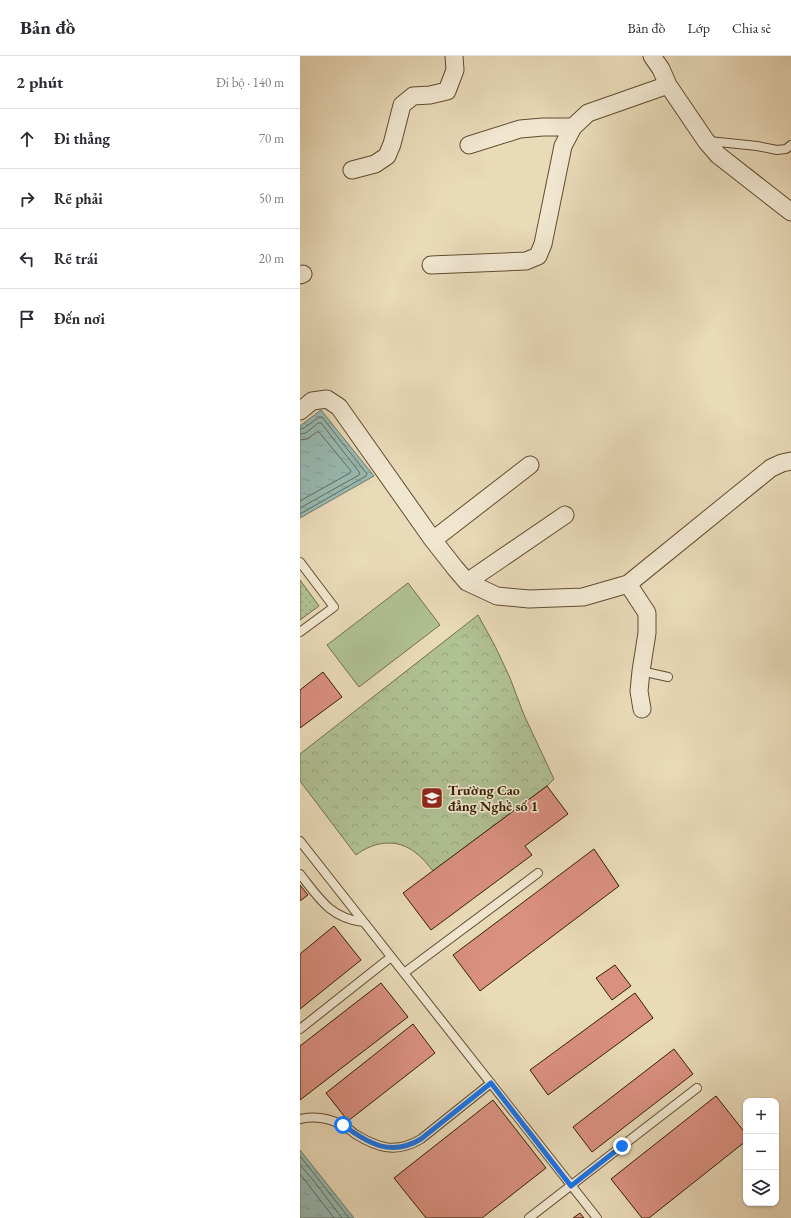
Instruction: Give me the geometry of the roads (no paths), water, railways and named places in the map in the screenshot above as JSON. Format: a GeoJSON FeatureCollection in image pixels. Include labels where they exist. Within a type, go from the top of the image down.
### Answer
{"type":"FeatureCollection","features":[{"type":"Feature","properties":{"kind":"street"},"geometry":{"type":"LineString","coordinates":[[352,170],[375,164],[387,156],[392,144],[402,105],[413,96],[430,95],[447,91],[455,70],[454,56]]}},
{"type":"Feature","properties":{"kind":"street"},"geometry":{"type":"LineString","coordinates":[[652,56],[661,69],[668,85],[706,141],[718,155],[791,212]]}},
{"type":"Feature","properties":{"kind":"street"},"geometry":{"type":"LineString","coordinates":[[431,265],[526,261],[538,256],[543,244],[563,146],[572,127],[588,113],[668,85]]}},
{"type":"Feature","properties":{"kind":"street"},"geometry":{"type":"LineString","coordinates":[[468,145],[520,129],[572,127]]}},
{"type":"Feature","properties":{"kind":"street"},"geometry":{"type":"LineString","coordinates":[[300,411],[312,401],[327,399],[339,407],[433,540],[455,568],[467,582],[497,596],[529,599],[583,596],[628,584],[771,468],[791,461]]}},
{"type":"Feature","properties":{"kind":"street"},"geometry":{"type":"LineString","coordinates":[[433,540],[530,465]]}},
{"type":"Feature","properties":{"kind":"street"},"geometry":{"type":"LineString","coordinates":[[467,582],[565,515]]}},
{"type":"Feature","properties":{"kind":"street"},"geometry":{"type":"LineString","coordinates":[[628,584],[647,613],[647,633],[639,691],[642,709]]}},
{"type":"Feature","properties":{"kind":"lane"},"geometry":{"type":"LineString","coordinates":[[706,141],[757,146],[777,150],[786,149],[791,145]]}},
{"type":"Feature","properties":{"kind":"lane"},"geometry":{"type":"LineString","coordinates":[[300,562],[334,607],[300,632]]}},
{"type":"Feature","properties":{"kind":"lane"},"geometry":{"type":"LineString","coordinates":[[641,672],[668,676]]}},
{"type":"Feature","properties":{"kind":"lane"},"geometry":{"type":"LineString","coordinates":[[300,841],[597,1218]]}},
{"type":"Feature","properties":{"kind":"lane"},"geometry":{"type":"LineString","coordinates":[[404,973],[538,873]]}},
{"type":"Feature","properties":{"kind":"lane"},"geometry":{"type":"LineString","coordinates":[[300,874],[330,909],[346,918],[363,922]]}},
{"type":"Feature","properties":{"kind":"lane"},"geometry":{"type":"LineString","coordinates":[[300,1029],[391,957]]}},
{"type":"Feature","properties":{"kind":"lane"},"geometry":{"type":"LineString","coordinates":[[300,1119],[318,1118],[331,1120],[343,1125],[366,1140],[379,1146],[388,1148],[401,1147],[421,1139],[491,1083]]}},
{"type":"Feature","properties":{"kind":"lane"},"geometry":{"type":"LineString","coordinates":[[529,1218],[697,1088]]}},
{"type":"Feature","properties":{"kind":"water"},"geometry":{"type":"Polygon","coordinates":[[[321,410],[374,476],[300,518],[300,426],[321,410]]]}},
{"type":"Feature","properties":{"kind":"water"},"geometry":{"type":"Polygon","coordinates":[[[300,1150],[354,1218],[300,1218],[300,1150]]]}},
{"type":"Feature","properties":{"kind":"place","name":"Trường Cao đẳng Nghề số 1"},"geometry":{"type":"Point","coordinates":[432,798]}}]}
